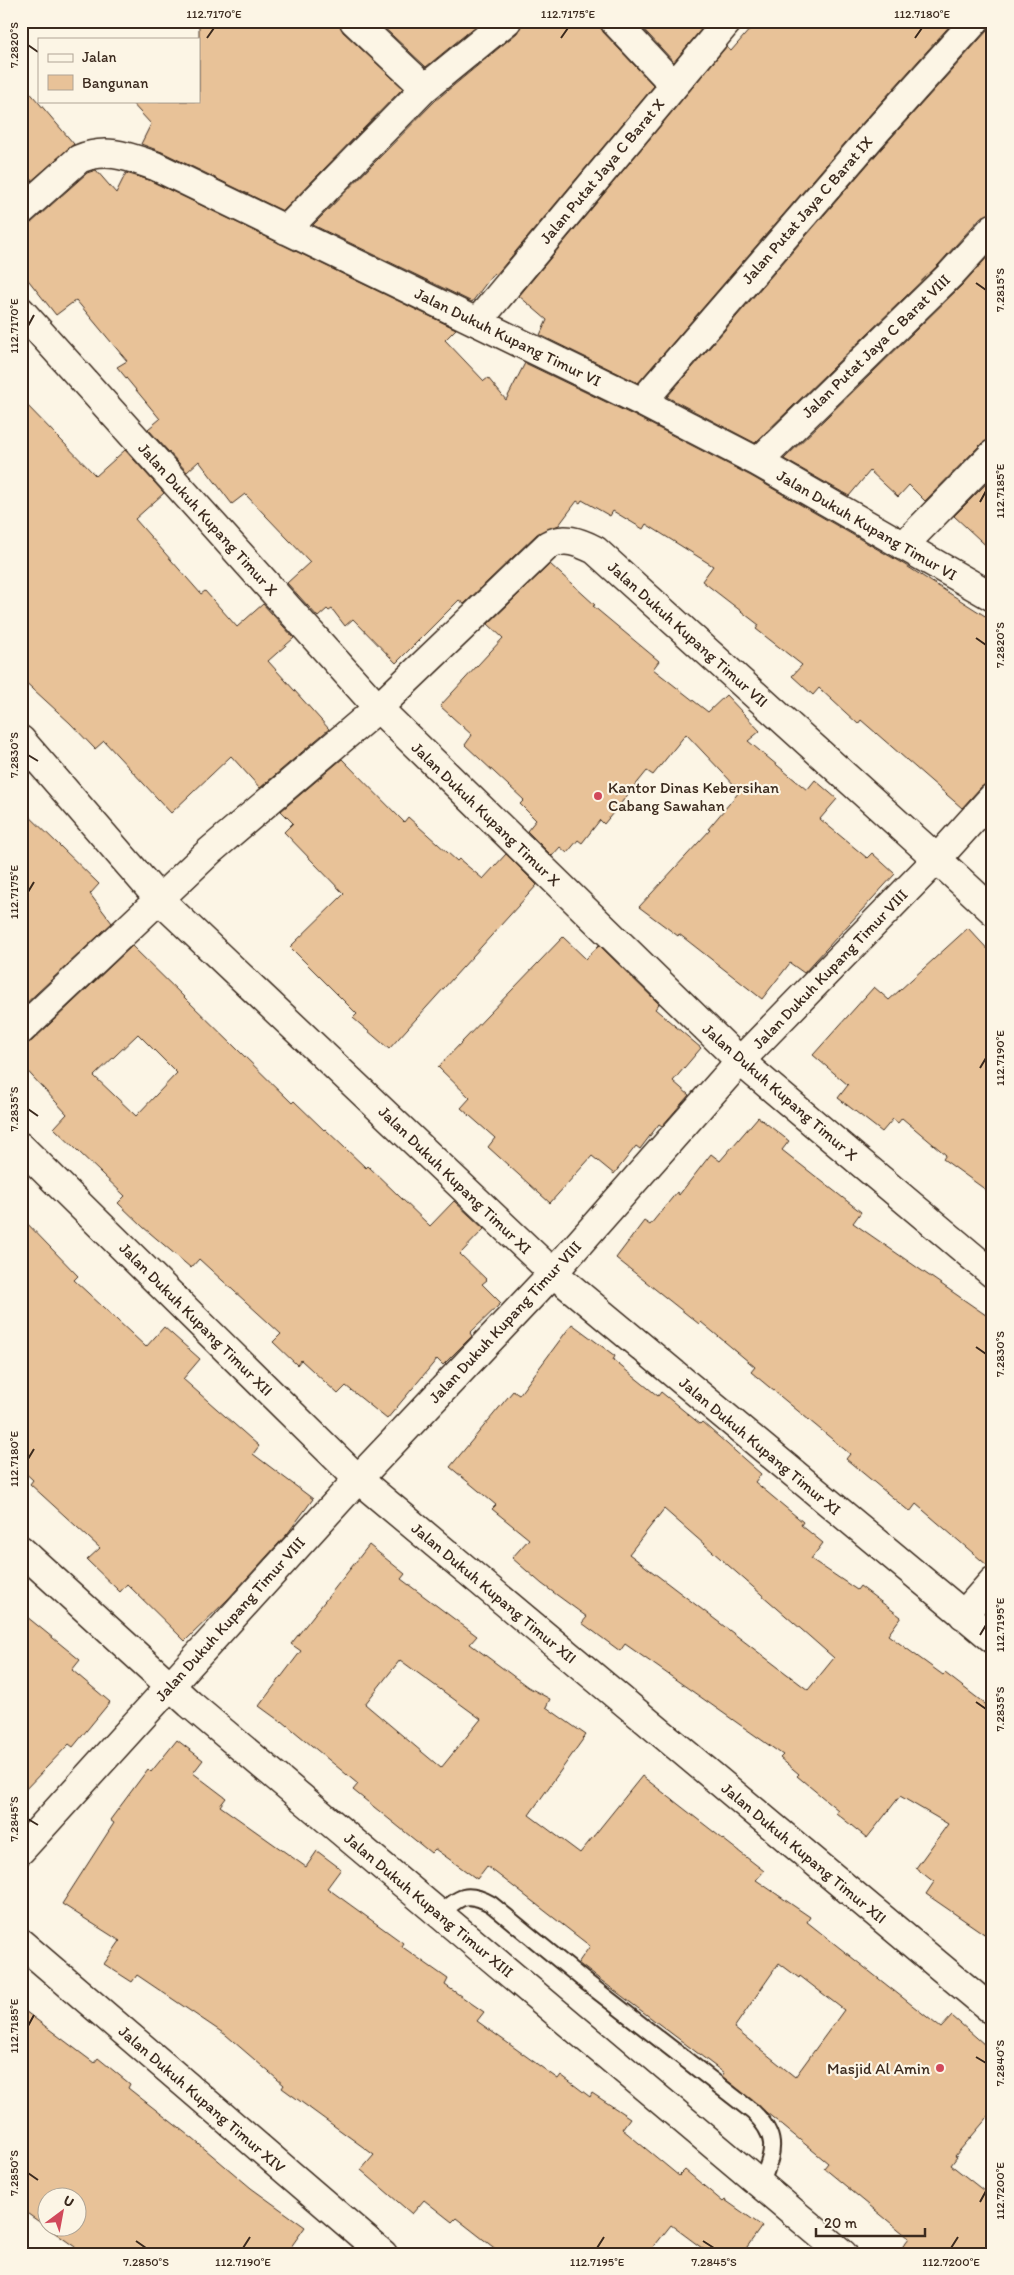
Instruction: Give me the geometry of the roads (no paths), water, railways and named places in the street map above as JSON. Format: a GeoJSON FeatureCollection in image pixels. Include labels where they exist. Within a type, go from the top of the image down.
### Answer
{"type":"FeatureCollection","features":[{"type":"Feature","properties":{"kind":"street"},"geometry":{"type":"LineString","coordinates":[[354,21],[425,88]]}},
{"type":"Feature","properties":{"kind":"street"},"geometry":{"type":"LineString","coordinates":[[286,230],[425,88],[507,21]]}},
{"type":"Feature","properties":{"kind":"street"},"geometry":{"type":"LineString","coordinates":[[614,21],[674,85]]}},
{"type":"Feature","properties":{"kind":"street","name":"Jalan Putat Jaya C Barat X"},"geometry":{"type":"LineString","coordinates":[[478,321],[728,21]]}},
{"type":"Feature","properties":{"kind":"street","name":"Jalan Putat Jaya C Barat IX"},"geometry":{"type":"LineString","coordinates":[[642,402],[870,138],[975,21]]}},
{"type":"Feature","properties":{"kind":"street","name":"Jalan Dukuh Kupang Timur VI"},"geometry":{"type":"LineString","coordinates":[[21,211],[80,159],[90,154],[120,153],[155,166],[642,402],[758,462],[993,597]]}},
{"type":"Feature","properties":{"kind":"street","name":"Jalan Putat Jaya C Barat VIII"},"geometry":{"type":"LineString","coordinates":[[758,462],[950,275],[993,228]]}},
{"type":"Feature","properties":{"kind":"street","name":"Jalan Dukuh Kupang Timur X"},"geometry":{"type":"LineString","coordinates":[[21,311],[378,708],[740,1061],[993,1274]]}},
{"type":"Feature","properties":{"kind":"street"},"geometry":{"type":"LineString","coordinates":[[903,546],[993,454]]}},
{"type":"Feature","properties":{"kind":"street","name":"Jalan Dukuh Kupang Timur VII"},"geometry":{"type":"LineString","coordinates":[[21,1030],[210,851],[378,708],[548,545],[556,540],[568,540],[595,550],[993,911]]}},
{"type":"Feature","properties":{"kind":"street","name":"Jalan Dukuh Kupang Timur XI"},"geometry":{"type":"LineString","coordinates":[[21,740],[159,899],[552,1273],[993,1639]]}},
{"type":"Feature","properties":{"kind":"street","name":"Jalan Dukuh Kupang Timur VIII"},"geometry":{"type":"LineString","coordinates":[[21,1850],[358,1479],[552,1273],[740,1061],[937,859],[993,797]]}},
{"type":"Feature","properties":{"kind":"street","name":"Jalan Dukuh Kupang Timur XII"},"geometry":{"type":"LineString","coordinates":[[21,1147],[358,1479],[993,2010]]}},
{"type":"Feature","properties":{"kind":"street","name":"Jalan Dukuh Kupang Timur XIII"},"geometry":{"type":"LineString","coordinates":[[21,1550],[169,1686],[843,2254]]}},
{"type":"Feature","properties":{"kind":"street"},"geometry":{"type":"LineString","coordinates":[[963,1615],[993,1581]]}},
{"type":"Feature","properties":{"kind":"street","name":"Jalan Dukuh Kupang Timur XIV"},"geometry":{"type":"LineString","coordinates":[[21,1943],[383,2254]]}},
{"type":"Feature","properties":{"kind":"lane"},"geometry":{"type":"LineString","coordinates":[[440,1914],[454,1902],[468,1895],[478,1896],[491,1904],[586,1982],[753,2112],[764,2123],[772,2140],[772,2154],[761,2185]]}},
{"type":"Feature","properties":{"kind":"place","name":"Kantor Dinas Kebersihan Cabang Sawahan"},"geometry":{"type":"Point","coordinates":[598,796]}},
{"type":"Feature","properties":{"kind":"place","name":"Masjid Al Amin"},"geometry":{"type":"Point","coordinates":[940,2068]}}]}
